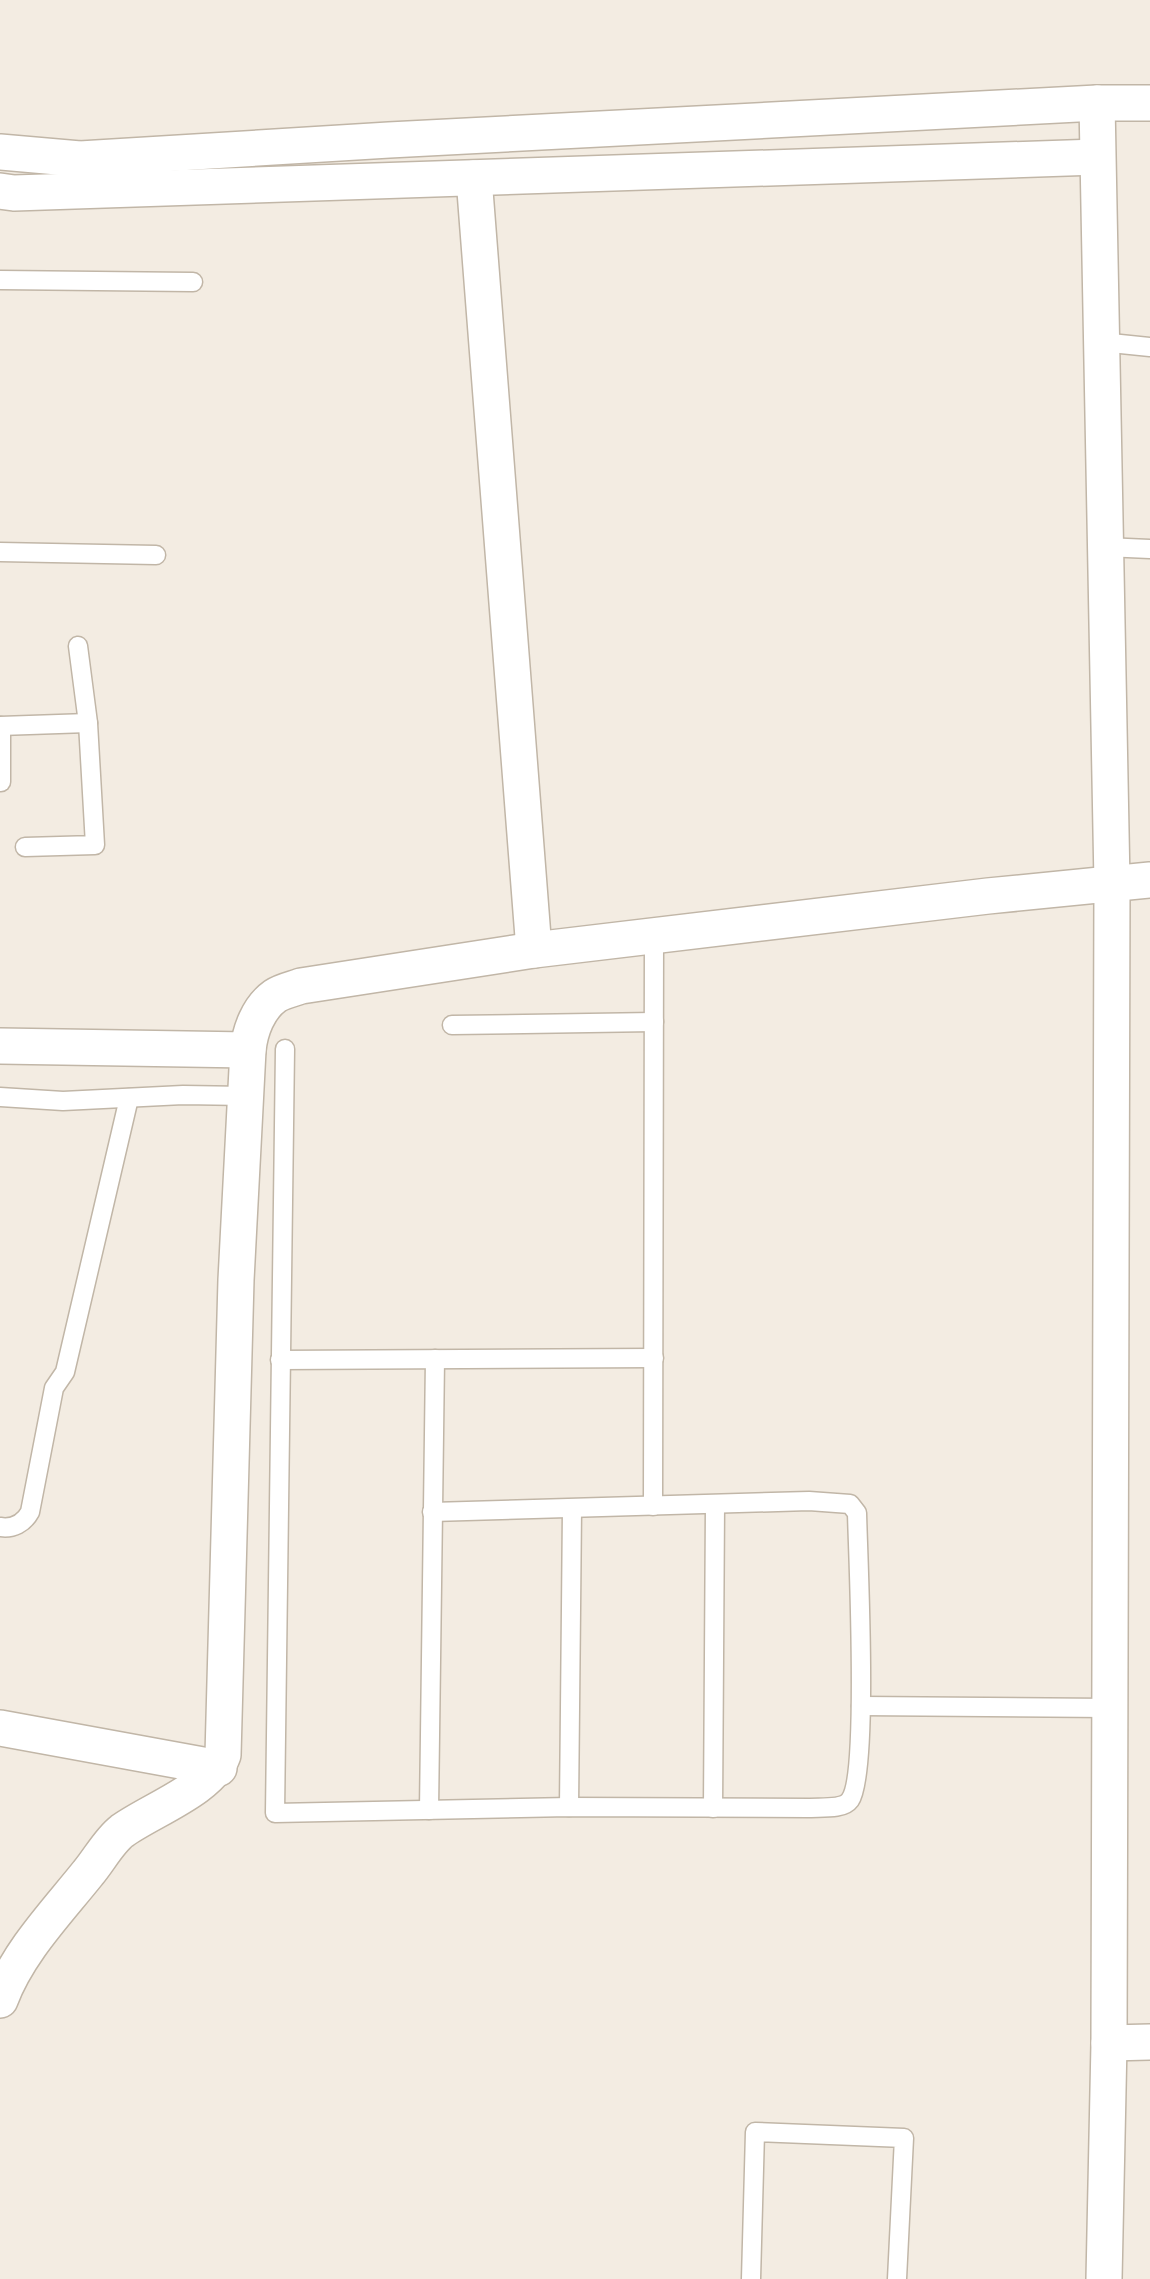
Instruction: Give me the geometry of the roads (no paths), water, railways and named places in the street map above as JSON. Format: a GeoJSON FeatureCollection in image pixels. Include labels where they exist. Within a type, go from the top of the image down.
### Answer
{"type":"FeatureCollection","features":[{"type":"Feature","properties":{"kind":"street"},"geometry":{"type":"LineString","coordinates":[[1097,103],[1112,883],[1109,2043],[1104,2279]]}},
{"type":"Feature","properties":{"kind":"street"},"geometry":{"type":"LineString","coordinates":[[0,152],[80,159],[389,139],[1097,103],[1150,103]]}},
{"type":"Feature","properties":{"kind":"street"},"geometry":{"type":"LineString","coordinates":[[0,191],[14,193],[1097,157]]}},
{"type":"Feature","properties":{"kind":"street"},"geometry":{"type":"LineString","coordinates":[[474,178],[534,950]]}},
{"type":"Feature","properties":{"kind":"street"},"geometry":{"type":"LineString","coordinates":[[0,2000],[8,1978],[46,1924],[120,1833],[196,1787],[219,1768],[223,1755],[236,1280],[249,1034],[262,1009],[275,996],[301,986],[534,950],[1150,880]]}},
{"type":"Feature","properties":{"kind":"street"},"geometry":{"type":"LineString","coordinates":[[0,1046],[248,1050]]}},
{"type":"Feature","properties":{"kind":"street"},"geometry":{"type":"LineString","coordinates":[[0,1728],[219,1768]]}},
{"type":"Feature","properties":{"kind":"street"},"geometry":{"type":"LineString","coordinates":[[1109,2043],[1150,2042]]}},
{"type":"Feature","properties":{"kind":"lane"},"geometry":{"type":"LineString","coordinates":[[0,280],[193,282]]}},
{"type":"Feature","properties":{"kind":"lane"},"geometry":{"type":"LineString","coordinates":[[1101,342],[1150,347]]}},
{"type":"Feature","properties":{"kind":"lane"},"geometry":{"type":"LineString","coordinates":[[1105,547],[1150,549]]}},
{"type":"Feature","properties":{"kind":"lane"},"geometry":{"type":"LineString","coordinates":[[0,552],[156,555]]}},
{"type":"Feature","properties":{"kind":"lane"},"geometry":{"type":"LineString","coordinates":[[25,847],[95,845],[88,723],[78,646]]}},
{"type":"Feature","properties":{"kind":"lane"},"geometry":{"type":"LineString","coordinates":[[1,782],[0,726],[88,723]]}},
{"type":"Feature","properties":{"kind":"lane"},"geometry":{"type":"LineString","coordinates":[[653,1506],[654,936]]}},
{"type":"Feature","properties":{"kind":"lane"},"geometry":{"type":"LineString","coordinates":[[452,1025],[654,1022]]}},
{"type":"Feature","properties":{"kind":"lane"},"geometry":{"type":"LineString","coordinates":[[285,1049],[275,1813],[569,1807],[809,1808],[842,1805],[850,1800],[857,1777],[861,1706],[857,1513],[850,1504],[809,1501],[432,1512]]}},
{"type":"Feature","properties":{"kind":"lane"},"geometry":{"type":"LineString","coordinates":[[0,1097],[63,1101],[183,1095],[246,1096]]}},
{"type":"Feature","properties":{"kind":"lane"},"geometry":{"type":"LineString","coordinates":[[0,1527],[7,1528],[25,1521],[30,1512],[54,1388],[65,1372],[129,1098]]}},
{"type":"Feature","properties":{"kind":"lane"},"geometry":{"type":"LineString","coordinates":[[280,1360],[654,1358]]}},
{"type":"Feature","properties":{"kind":"lane"},"geometry":{"type":"LineString","coordinates":[[429,1810],[435,1359]]}},
{"type":"Feature","properties":{"kind":"lane"},"geometry":{"type":"LineString","coordinates":[[713,1808],[715,1505]]}},
{"type":"Feature","properties":{"kind":"lane"},"geometry":{"type":"LineString","coordinates":[[569,1807],[572,1509]]}},
{"type":"Feature","properties":{"kind":"lane"},"geometry":{"type":"LineString","coordinates":[[861,1706],[1110,1708]]}},
{"type":"Feature","properties":{"kind":"lane"},"geometry":{"type":"LineString","coordinates":[[751,2279],[755,2132],[904,2138],[897,2279]]}}]}
